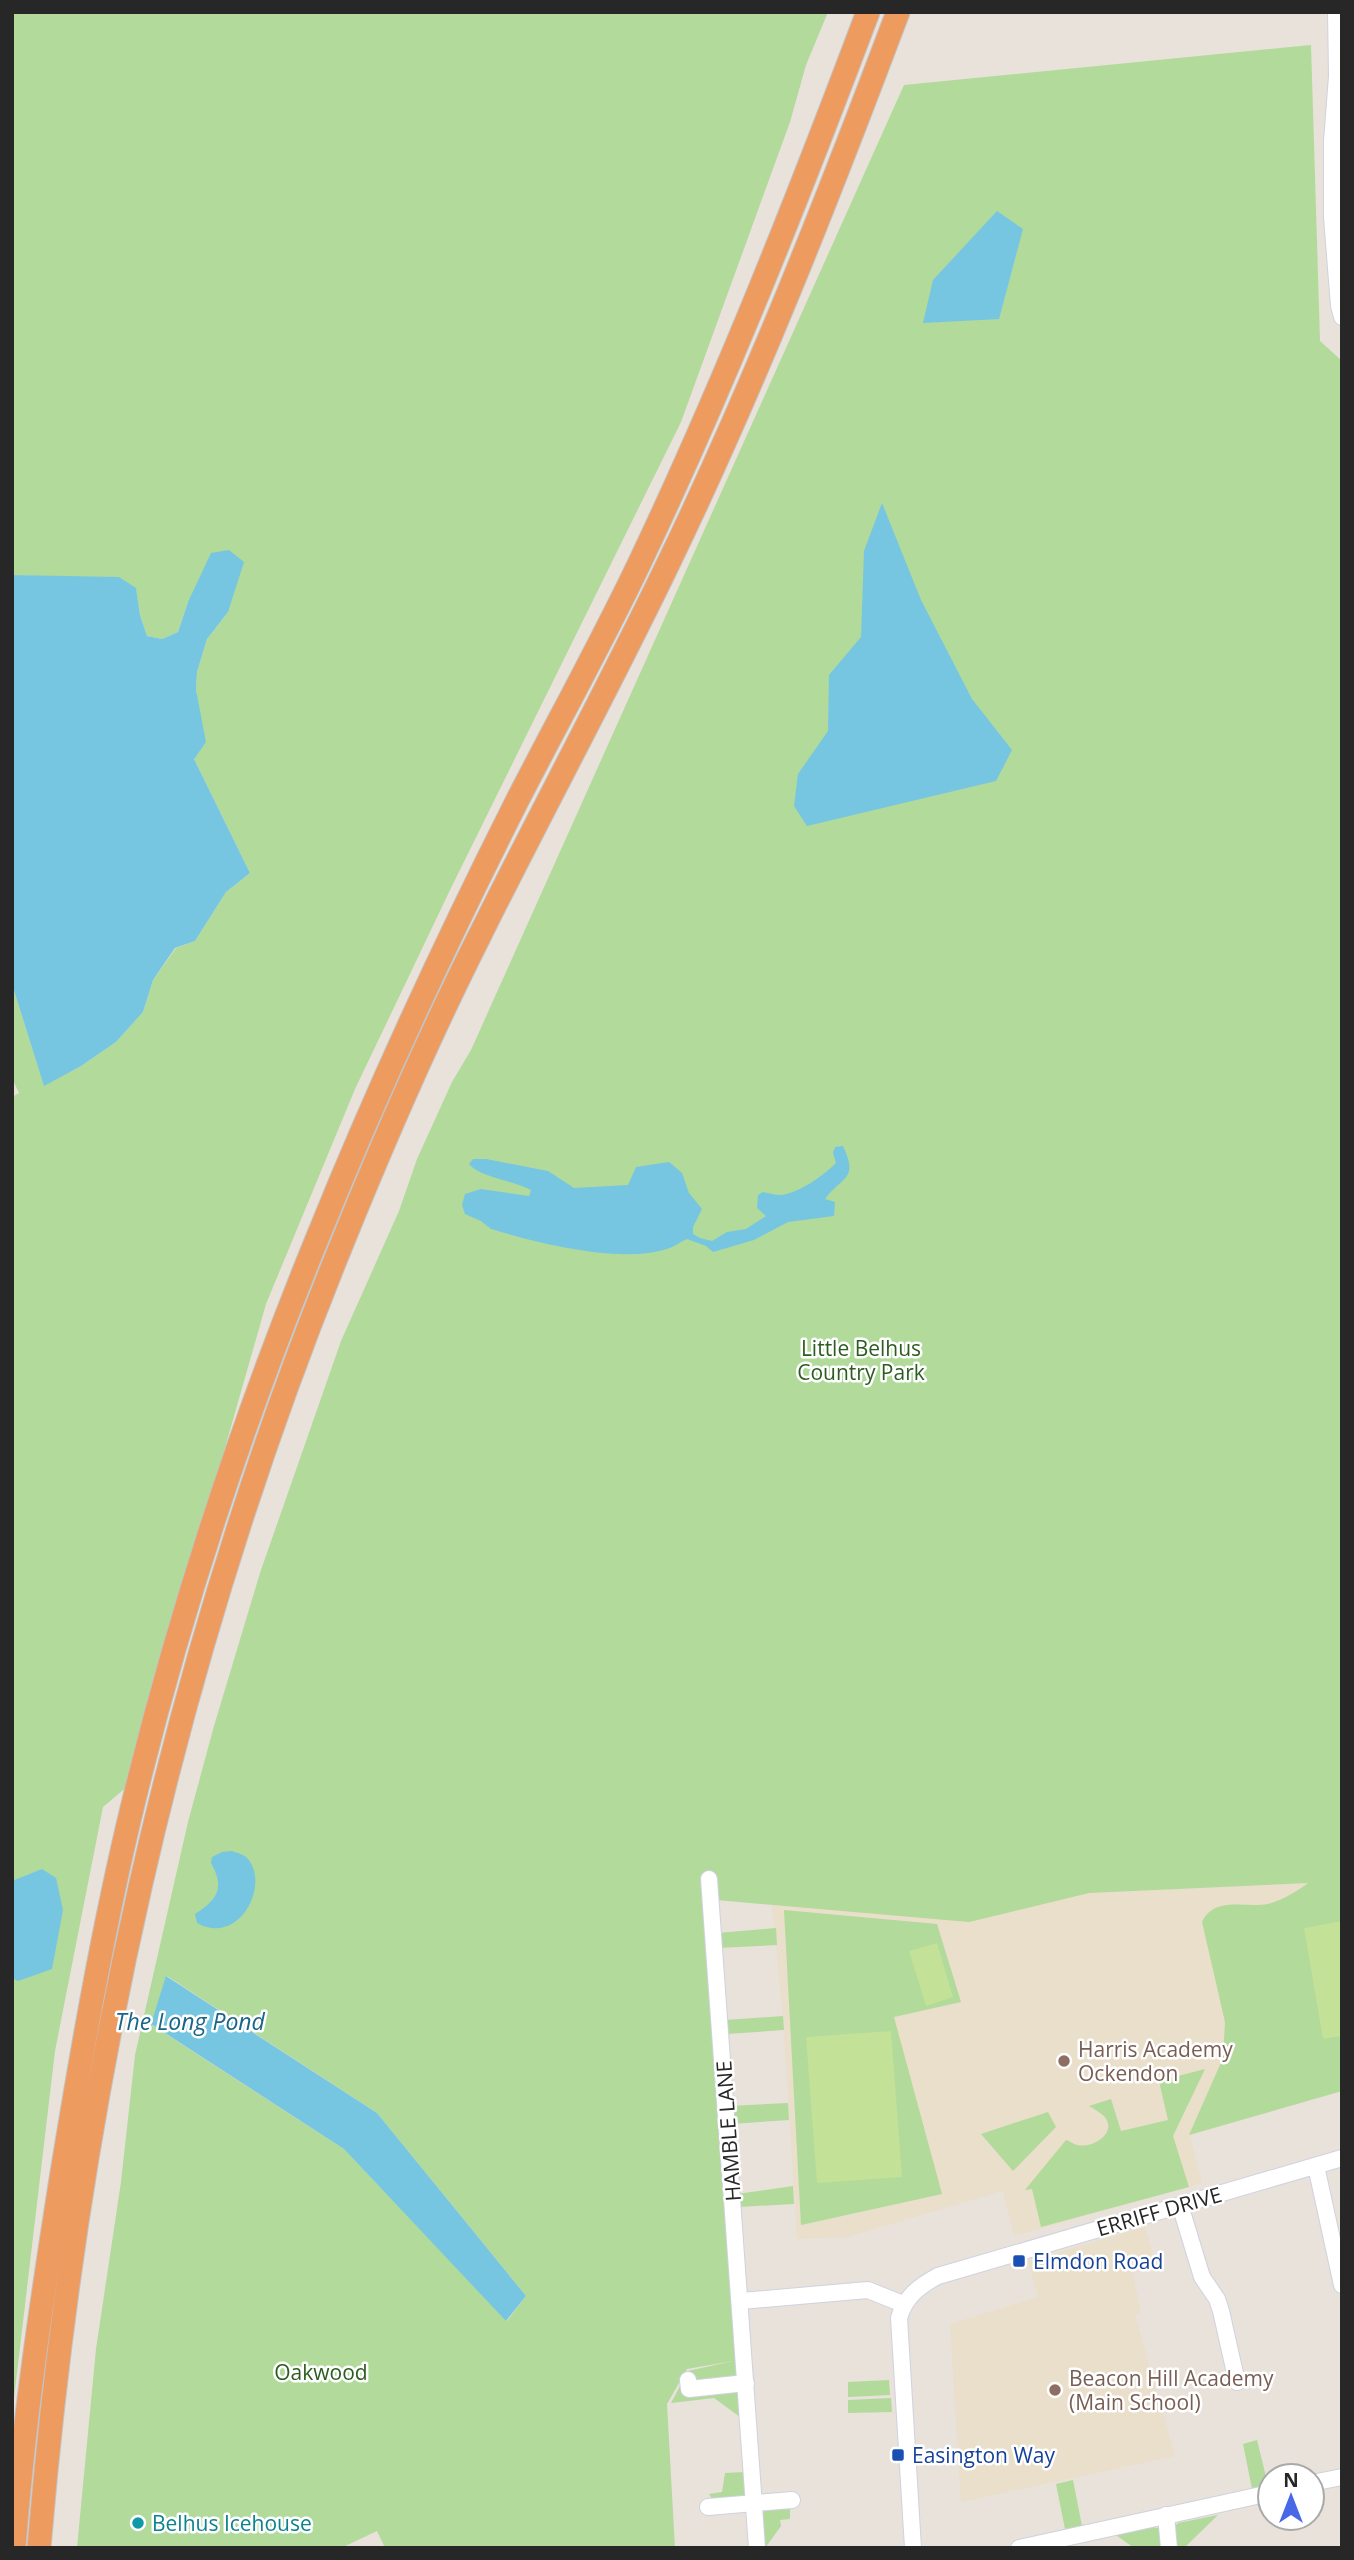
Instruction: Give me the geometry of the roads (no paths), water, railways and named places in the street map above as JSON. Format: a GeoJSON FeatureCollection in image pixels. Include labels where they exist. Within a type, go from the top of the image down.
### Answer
{"type":"FeatureCollection","features":[{"type":"Feature","properties":{"kind":"highway"},"geometry":{"type":"LineString","coordinates":[[14,2548],[24,2443],[45,2281],[79,2067],[104,1934],[150,1737],[224,1492],[293,1298],[370,1112],[457,924],[656,525],[748,315],[868,12]]}},
{"type":"Feature","properties":{"kind":"highway"},"geometry":{"type":"LineString","coordinates":[[39,2548],[52,2413],[77,2233],[105,2057],[129,1936],[190,1687],[232,1546],[267,1442],[338,1252],[412,1079],[478,939],[684,530],[792,281],[898,12]]}},
{"type":"Feature","properties":{"kind":"street"},"geometry":{"type":"LineString","coordinates":[[1336,12],[1337,76],[1332,141],[1332,217],[1342,317]]}},
{"type":"Feature","properties":{"kind":"street","name":"HAMBLE LANE"},"geometry":{"type":"LineString","coordinates":[[709,1879],[757,2548]]}},
{"type":"Feature","properties":{"kind":"street","name":"ERRIFF DRIVE"},"geometry":{"type":"LineString","coordinates":[[903,2304],[920,2285],[938,2276],[1342,2158]]}},
{"type":"Feature","properties":{"kind":"street"},"geometry":{"type":"LineString","coordinates":[[1316,2166],[1342,2285]]}},
{"type":"Feature","properties":{"kind":"street"},"geometry":{"type":"LineString","coordinates":[[1180,2205],[1202,2277],[1217,2299],[1221,2311],[1237,2382]]}},
{"type":"Feature","properties":{"kind":"street"},"geometry":{"type":"LineString","coordinates":[[741,2301],[868,2290],[903,2304],[899,2318],[913,2548]]}},
{"type":"Feature","properties":{"kind":"street"},"geometry":{"type":"LineString","coordinates":[[689,2389],[746,2383]]}},
{"type":"Feature","properties":{"kind":"street"},"geometry":{"type":"LineString","coordinates":[[1019,2548],[1256,2496]]}},
{"type":"Feature","properties":{"kind":"street"},"geometry":{"type":"LineString","coordinates":[[707,2505],[792,2500]]}},
{"type":"Feature","properties":{"kind":"street"},"geometry":{"type":"LineString","coordinates":[[1166,2515],[1169,2548]]}},
{"type":"Feature","properties":{"kind":"water"},"geometry":{"type":"Polygon","coordinates":[[[997,211],[1023,229],[999,319],[923,323],[933,280],[997,211]]]}},
{"type":"Feature","properties":{"kind":"water"},"geometry":{"type":"Polygon","coordinates":[[[882,503],[921,600],[972,699],[1012,750],[996,781],[807,826],[794,806],[798,774],[828,731],[829,675],[861,637],[864,551],[882,503]]]}},
{"type":"Feature","properties":{"kind":"water"},"geometry":{"type":"Polygon","coordinates":[[[229,550],[244,562],[228,612],[207,639],[197,672],[196,690],[206,742],[194,759],[250,873],[226,892],[195,941],[175,948],[153,980],[143,1012],[116,1042],[81,1066],[44,1086],[12,984],[12,575],[119,577],[136,588],[140,615],[147,636],[162,639],[178,632],[188,602],[211,553],[229,550]]]}},
{"type":"Feature","properties":{"kind":"water"},"geometry":{"type":"Polygon","coordinates":[[[843,1146],[848,1157],[849,1172],[825,1199],[835,1202],[834,1216],[788,1222],[754,1240],[713,1252],[706,1246],[687,1239],[667,1249],[648,1253],[579,1250],[491,1229],[465,1214],[462,1205],[465,1194],[481,1189],[529,1196],[531,1190],[481,1172],[469,1164],[473,1159],[548,1171],[574,1188],[628,1185],[636,1167],[669,1162],[682,1173],[689,1193],[702,1209],[693,1227],[693,1234],[712,1241],[727,1232],[746,1229],[766,1216],[757,1208],[758,1195],[763,1192],[788,1194],[810,1183],[836,1163],[833,1153],[835,1147],[843,1146]]]}},
{"type":"Feature","properties":{"kind":"water"},"geometry":{"type":"Polygon","coordinates":[[[232,1851],[247,1858],[254,1869],[253,1896],[247,1909],[238,1920],[226,1926],[212,1928],[197,1923],[195,1914],[214,1898],[217,1892],[218,1879],[211,1863],[212,1857],[232,1851]]]}},
{"type":"Feature","properties":{"kind":"water"},"geometry":{"type":"Polygon","coordinates":[[[42,1869],[56,1878],[63,1910],[52,1969],[18,1981],[12,1978],[12,1881],[42,1869]]]}},
{"type":"Feature","properties":{"kind":"water","name":"The Long Pond"},"geometry":{"type":"Polygon","coordinates":[[[166,1976],[377,2113],[526,2296],[506,2321],[344,2149],[151,2024],[166,1976]]]}},
{"type":"Feature","properties":{"kind":"place","name":"Harris Academy Ockendon"},"geometry":{"type":"Point","coordinates":[1064,2061]}},
{"type":"Feature","properties":{"kind":"place","name":"Elmdon Road"},"geometry":{"type":"Point","coordinates":[1019,2261]}},
{"type":"Feature","properties":{"kind":"place","name":"Beacon Hill Academy (Main School)"},"geometry":{"type":"Point","coordinates":[1055,2390]}},
{"type":"Feature","properties":{"kind":"place","name":"Easington Way"},"geometry":{"type":"Point","coordinates":[898,2455]}},
{"type":"Feature","properties":{"kind":"place","name":"Belhus Icehouse"},"geometry":{"type":"Point","coordinates":[138,2523]}},
{"type":"Feature","properties":{"kind":"park label","name":"Little Belhus Country Park"},"geometry":{"type":"Point","coordinates":[861,1360]}},
{"type":"Feature","properties":{"kind":"park label","name":"Oakwood"},"geometry":{"type":"Point","coordinates":[321,2372]}}]}
